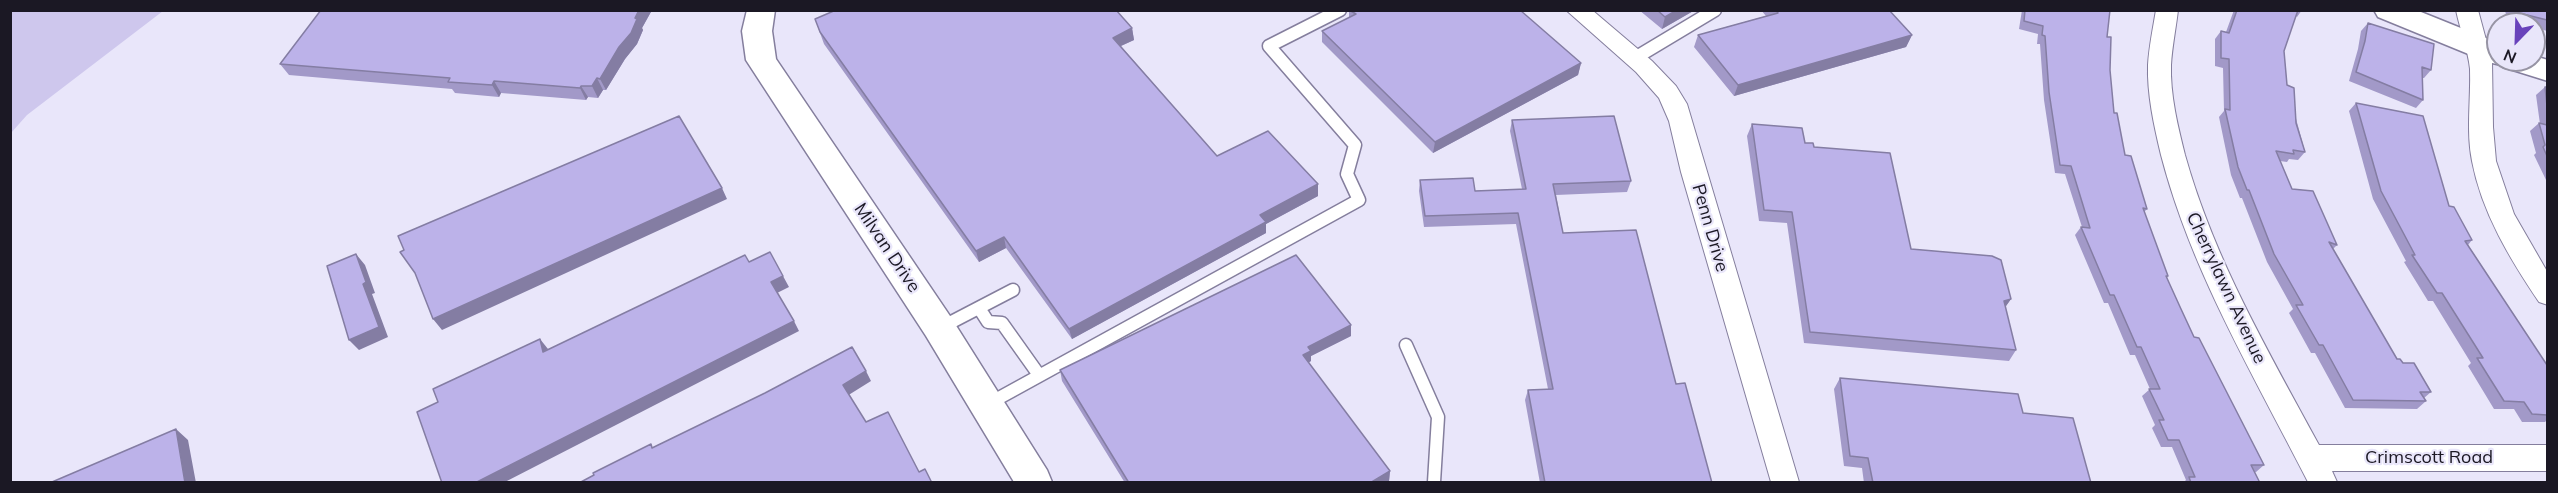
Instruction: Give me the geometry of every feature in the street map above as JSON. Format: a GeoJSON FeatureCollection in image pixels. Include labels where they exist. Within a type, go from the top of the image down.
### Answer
{"type":"FeatureCollection","features":[{"type":"Feature","properties":{"kind":"street","name":"Milvan Drive"},"geometry":{"type":"LineString","coordinates":[[760,10],[757,31],[761,60],[940,328],[1034,483]]}},
{"type":"Feature","properties":{"kind":"street","name":"Penn Drive"},"geometry":{"type":"LineString","coordinates":[[1577,10],[1635,58],[1674,102],[1785,483]]}},
{"type":"Feature","properties":{"kind":"street","name":"Cherrylawn Avenue"},"geometry":{"type":"LineString","coordinates":[[2167,10],[2162,38],[2162,89],[2171,147],[2188,206],[2208,257],[2317,470]]}},
{"type":"Feature","properties":{"kind":"street"},"geometry":{"type":"LineString","coordinates":[[2388,10],[2486,51]]}},
{"type":"Feature","properties":{"kind":"street"},"geometry":{"type":"LineString","coordinates":[[2467,10],[2486,49]]}},
{"type":"Feature","properties":{"kind":"street"},"geometry":{"type":"LineString","coordinates":[[2486,54],[2481,66],[2481,135],[2492,190],[2517,243],[2547,295]]}},
{"type":"Feature","properties":{"kind":"street","name":"Crimscott Road"},"geometry":{"type":"LineString","coordinates":[[2317,470],[2547,458]]}},
{"type":"Feature","properties":{"kind":"lane"},"geometry":{"type":"LineString","coordinates":[[987,405],[1359,200],[1347,174],[1355,145],[1269,46],[1340,10]]}},
{"type":"Feature","properties":{"kind":"lane"},"geometry":{"type":"LineString","coordinates":[[1635,58],[1715,10]]}},
{"type":"Feature","properties":{"kind":"lane"},"geometry":{"type":"LineString","coordinates":[[940,328],[1013,290]]}},
{"type":"Feature","properties":{"kind":"lane"},"geometry":{"type":"LineString","coordinates":[[979,308],[987,322],[1002,323],[1039,375]]}},
{"type":"Feature","properties":{"kind":"lane"},"geometry":{"type":"LineString","coordinates":[[1406,345],[1438,417],[1434,483]]}},
{"type":"Feature","properties":{"kind":"shaded area"},"geometry":{"type":"Polygon","coordinates":[[[11,10],[163,11],[27,115],[11,133],[11,10]]]}},
{"type":"Feature","properties":{"kind":"building"},"geometry":{"type":"Polygon","coordinates":[[[321,10],[639,10],[631,33],[619,47],[600,79],[597,78],[592,86],[581,86],[580,88],[494,81],[492,85],[448,82],[450,78],[280,64],[321,10]]]}},
{"type":"Feature","properties":{"kind":"building"},"geometry":{"type":"Polygon","coordinates":[[[836,10],[1116,10],[1132,28],[1113,38],[1217,156],[1268,131],[1318,184],[1260,215],[1266,222],[1069,329],[1004,237],[976,251],[820,32],[815,19],[836,10]]]}},
{"type":"Feature","properties":{"kind":"building"},"geometry":{"type":"Polygon","coordinates":[[[1349,10],[1520,10],[1581,63],[1435,142],[1322,31],[1356,14],[1349,10]]]}},
{"type":"Feature","properties":{"kind":"building"},"geometry":{"type":"Polygon","coordinates":[[[1657,10],[1677,10],[1665,17],[1657,10]]]}},
{"type":"Feature","properties":{"kind":"building"},"geometry":{"type":"Polygon","coordinates":[[[1776,10],[1889,10],[1912,35],[1738,85],[1698,35],[1778,13],[1776,10]]]}},
{"type":"Feature","properties":{"kind":"building"},"geometry":{"type":"Polygon","coordinates":[[[2025,10],[2110,10],[2107,37],[2111,37],[2110,70],[2114,113],[2117,113],[2125,155],[2131,156],[2147,209],[2143,208],[2168,276],[2166,276],[2194,337],[2199,338],[2264,465],[2251,465],[2260,483],[2191,483],[2189,477],[2195,477],[2179,440],[2168,440],[2159,420],[2164,420],[2149,389],[2160,389],[2141,347],[2137,347],[2114,295],[2110,295],[2081,227],[2090,228],[2071,166],[2060,165],[2049,92],[2045,36],[2042,35],[2043,26],[2024,21],[2025,10]]]}},
{"type":"Feature","properties":{"kind":"building"},"geometry":{"type":"Polygon","coordinates":[[[2237,10],[2298,10],[2284,51],[2287,85],[2294,88],[2296,123],[2305,152],[2293,150],[2294,154],[2276,151],[2292,189],[2313,191],[2337,245],[2329,242],[2397,359],[2403,363],[2414,363],[2431,392],[2420,392],[2426,401],[2353,400],[2323,345],[2319,345],[2296,305],[2303,305],[2274,254],[2238,167],[2225,109],[2230,110],[2229,59],[2221,58],[2221,31],[2229,33],[2237,10]]]}},
{"type":"Feature","properties":{"kind":"building"},"geometry":{"type":"Polygon","coordinates":[[[2514,10],[2547,10],[2547,20],[2546,12],[2515,12],[2514,10]]]}},
{"type":"Feature","properties":{"kind":"building"},"geometry":{"type":"Polygon","coordinates":[[[2368,23],[2434,44],[2431,70],[2422,67],[2423,100],[2356,72],[2368,23]]]}},
{"type":"Feature","properties":{"kind":"building"},"geometry":{"type":"Polygon","coordinates":[[[2356,103],[2423,116],[2449,206],[2454,207],[2472,240],[2465,241],[2547,365],[2547,415],[2532,414],[2524,402],[2504,401],[2477,358],[2483,358],[2442,293],[2437,293],[2412,255],[2415,255],[2381,191],[2356,103]]]}},
{"type":"Feature","properties":{"kind":"building"},"geometry":{"type":"Polygon","coordinates":[[[679,116],[722,188],[433,319],[415,273],[400,252],[404,250],[398,236],[679,116]]]}},
{"type":"Feature","properties":{"kind":"building"},"geometry":{"type":"Polygon","coordinates":[[[1614,116],[1631,181],[1553,184],[1563,233],[1636,230],[1676,384],[1685,383],[1712,483],[1545,483],[1528,390],[1553,389],[1518,213],[1425,216],[1420,180],[1473,178],[1475,191],[1526,189],[1512,120],[1614,116]]]}},
{"type":"Feature","properties":{"kind":"building"},"geometry":{"type":"Polygon","coordinates":[[[2539,123],[2547,125],[2547,156],[2543,147],[2545,145],[2539,123]]]}},
{"type":"Feature","properties":{"kind":"building"},"geometry":{"type":"Polygon","coordinates":[[[1752,124],[1802,128],[1805,143],[1813,143],[1814,147],[1890,153],[1911,249],[1992,256],[2001,260],[2011,299],[2004,301],[2016,350],[1810,332],[1792,212],[1764,210],[1752,124]]]}},
{"type":"Feature","properties":{"kind":"building"},"geometry":{"type":"Polygon","coordinates":[[[770,252],[783,276],[771,282],[794,321],[475,483],[442,483],[417,412],[438,402],[433,389],[540,339],[543,352],[745,255],[749,262],[770,252]]]}},
{"type":"Feature","properties":{"kind":"building"},"geometry":{"type":"Polygon","coordinates":[[[356,254],[366,282],[363,284],[379,327],[349,340],[327,266],[356,254]]]}},
{"type":"Feature","properties":{"kind":"building"},"geometry":{"type":"Polygon","coordinates":[[[1296,255],[1351,325],[1308,347],[1311,351],[1303,355],[1390,471],[1370,483],[1129,483],[1060,370],[1296,255]]]}},
{"type":"Feature","properties":{"kind":"building"},"geometry":{"type":"Polygon","coordinates":[[[852,347],[866,371],[843,385],[866,422],[888,412],[919,472],[925,469],[932,483],[579,483],[594,475],[593,473],[651,444],[652,448],[765,393],[852,347]]]}},
{"type":"Feature","properties":{"kind":"building"},"geometry":{"type":"Polygon","coordinates":[[[1840,378],[2018,394],[2023,413],[2073,418],[2091,483],[1873,483],[1868,458],[1850,456],[1840,378]]]}},
{"type":"Feature","properties":{"kind":"building"},"geometry":{"type":"Polygon","coordinates":[[[176,429],[185,483],[52,483],[52,482],[176,429]]]}}]}
